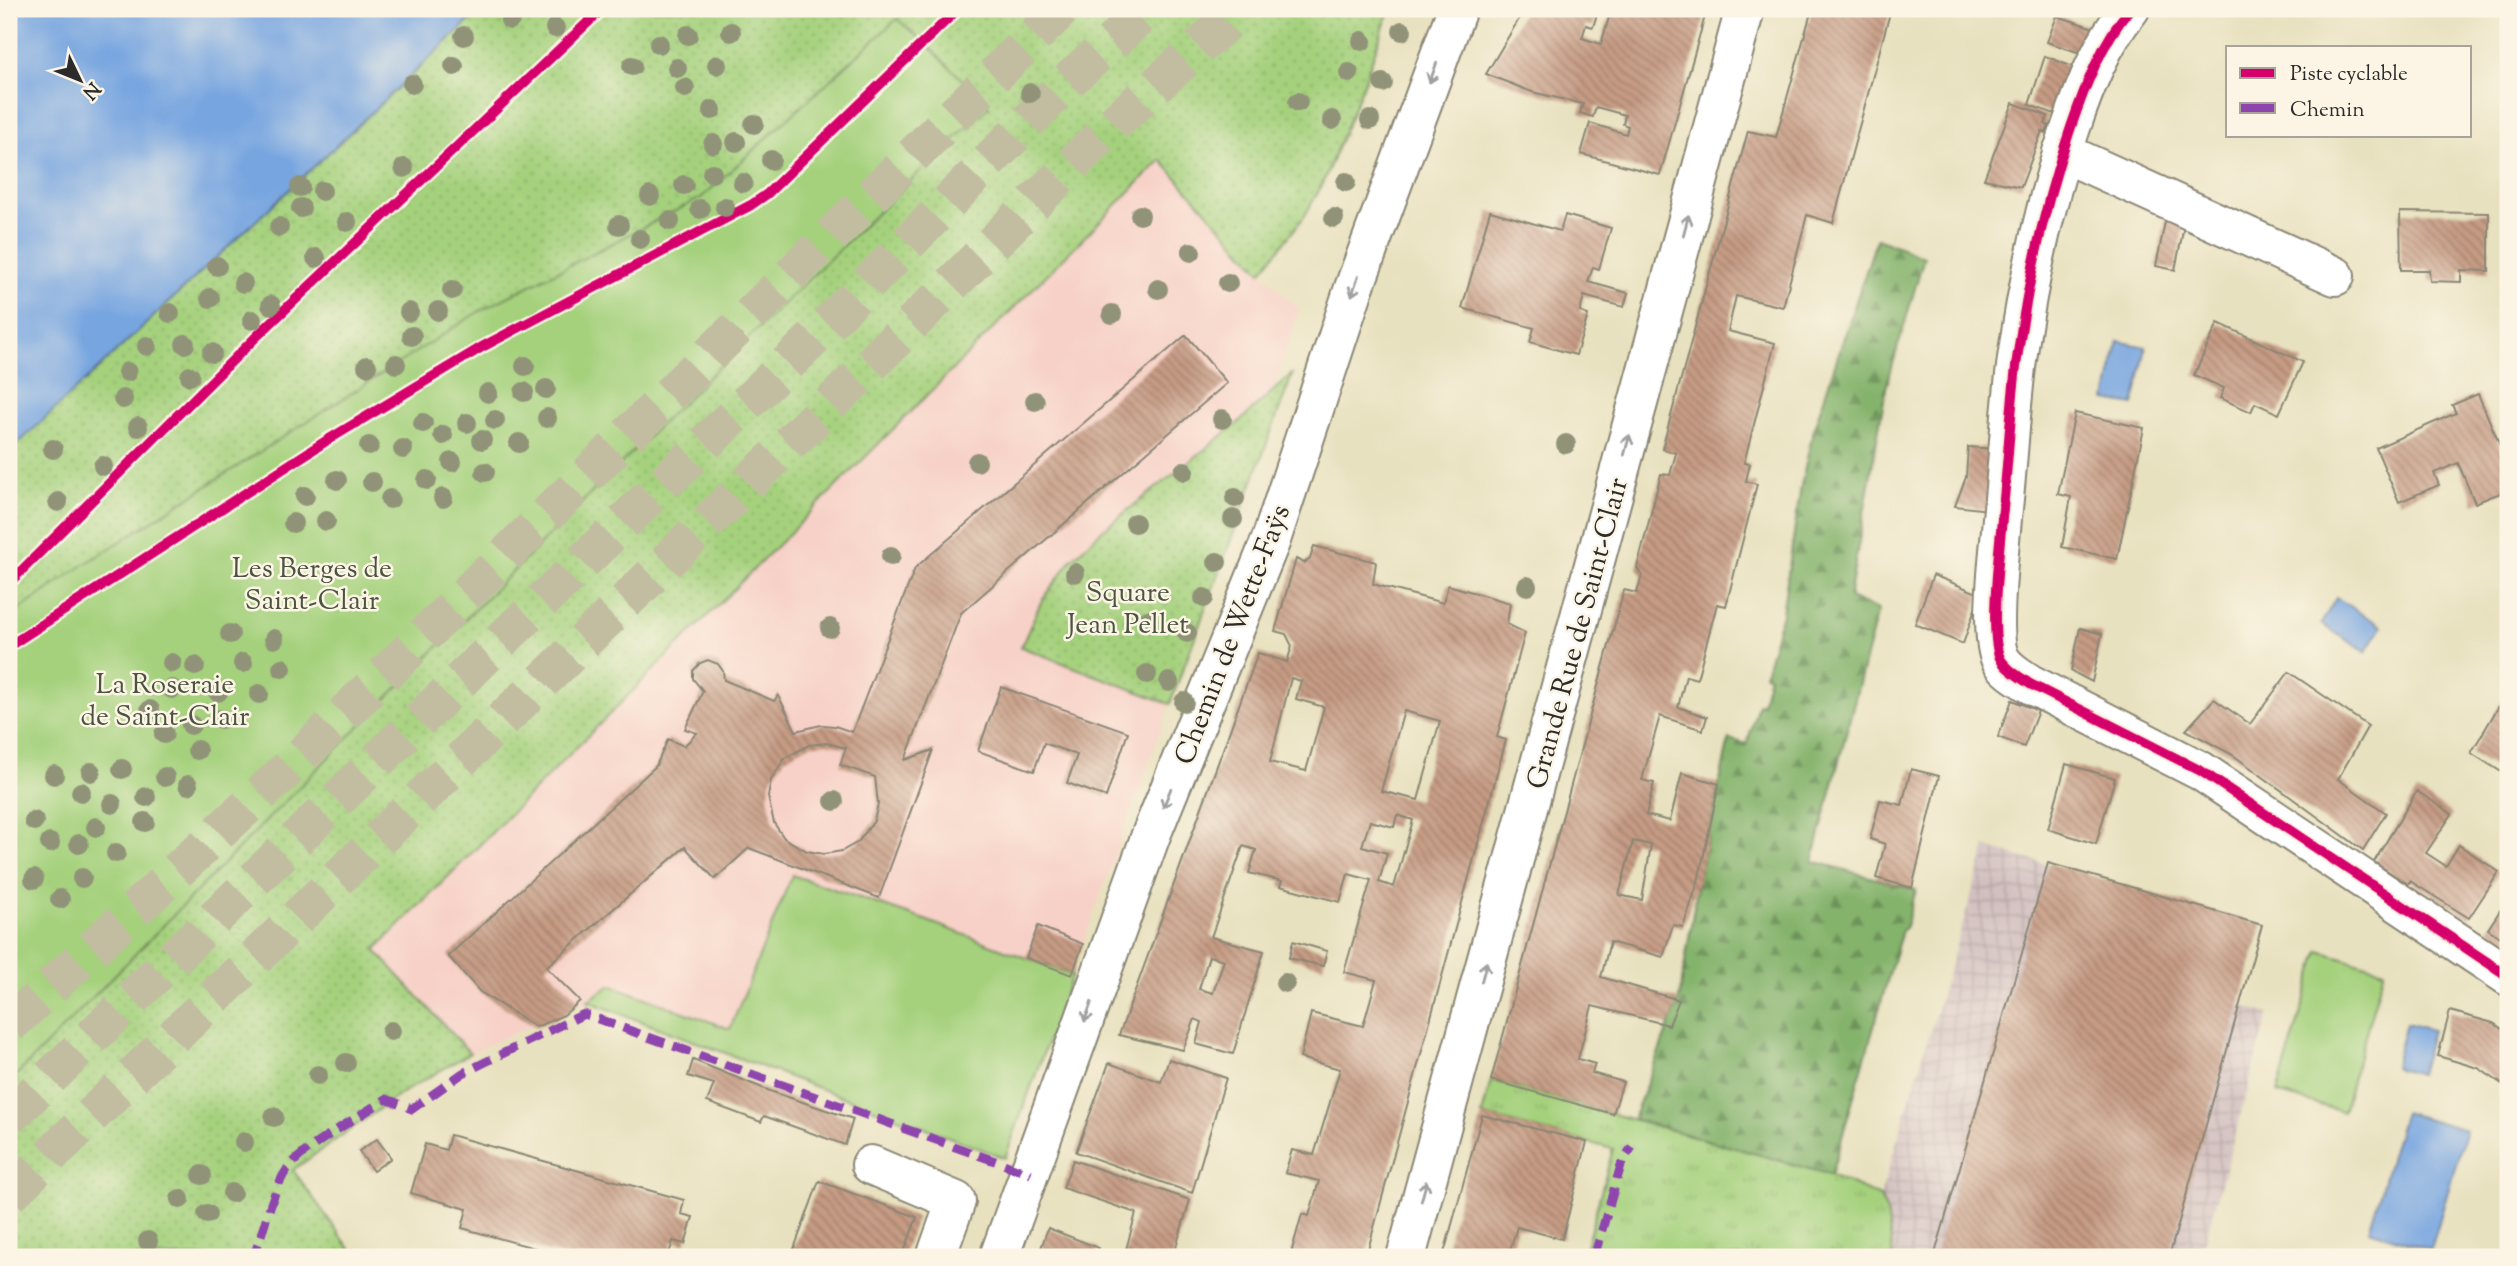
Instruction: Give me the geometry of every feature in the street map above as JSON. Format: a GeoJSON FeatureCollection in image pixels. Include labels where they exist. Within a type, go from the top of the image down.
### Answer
{"type":"FeatureCollection","features":[{"type":"Feature","properties":{"kind":"main road","name":"Chemin de Wette-Faÿs"},"geometry":{"type":"LineString","coordinates":[[999,1257],[1152,835],[1271,540],[1354,288],[1457,9]]}},
{"type":"Feature","properties":{"kind":"main road","name":"Grande Rue de Saint-Clair"},"geometry":{"type":"LineString","coordinates":[[1406,1257],[1745,9]]}},
{"type":"Feature","properties":{"kind":"main road"},"geometry":{"type":"LineString","coordinates":[[2130,9],[2101,54],[2081,97],[2062,152],[2038,244],[2017,360],[1999,551],[1995,640],[2001,660],[2014,674],[2029,684],[2201,771],[2508,976]]}},
{"type":"Feature","properties":{"kind":"main road"},"geometry":{"type":"LineString","coordinates":[[2062,152],[2335,276]]}},
{"type":"Feature","properties":{"kind":"main road"},"geometry":{"type":"LineString","coordinates":[[871,1165],[956,1201],[936,1257]]}},
{"type":"Feature","properties":{"kind":"shaded area"},"geometry":{"type":"Polygon","coordinates":[[[1162,160],[1261,272],[1299,309],[1274,389],[1237,424],[1100,532],[1072,559],[1058,576],[1022,647],[1170,704],[1005,1158],[587,1001],[470,1053],[375,950],[1162,160]]]}},
{"type":"Feature","properties":{"kind":"shaded area"},"geometry":{"type":"Polygon","coordinates":[[[1986,847],[2262,925],[2240,1005],[2269,1014],[2200,1257],[1893,1257],[1887,1212],[1880,1197],[1986,847]]]}},
{"type":"Feature","properties":{"kind":"green space","name":"Les Berges de Saint-Clair"},"geometry":{"type":"Polygon","coordinates":[[[482,9],[1390,9],[1362,88],[1322,185],[1304,217],[1261,272],[1161,160],[375,950],[470,1053],[402,1093],[293,1170],[356,1257],[9,1257],[9,452],[482,9]]]}},
{"type":"Feature","properties":{"kind":"green space","name":"La Roseraie de Saint-Clair"},"geometry":{"type":"Polygon","coordinates":[[[897,19],[989,106],[617,467],[9,1083],[9,617],[79,568],[478,312],[701,198],[897,19]]]}},
{"type":"Feature","properties":{"kind":"green space"},"geometry":{"type":"Polygon","coordinates":[[[1877,238],[1924,257],[1886,388],[1849,598],[1878,610],[1813,861],[1916,890],[1831,1175],[1633,1119],[1679,1000],[1698,882],[1729,739],[1747,744],[1758,704],[1762,704],[1769,676],[1765,674],[1782,614],[1801,486],[1813,431],[1877,238]]]}},
{"type":"Feature","properties":{"kind":"green space","name":"Square Jean Pellet"},"geometry":{"type":"Polygon","coordinates":[[[1293,373],[1170,704],[1021,647],[1041,602],[1072,559],[1100,532],[1237,424],[1293,373]]]}},
{"type":"Feature","properties":{"kind":"green space"},"geometry":{"type":"Polygon","coordinates":[[[792,875],[925,920],[1072,975],[1005,1158],[587,1001],[611,985],[730,1029],[792,875]]]}},
{"type":"Feature","properties":{"kind":"green space"},"geometry":{"type":"Polygon","coordinates":[[[2319,951],[2384,970],[2343,1112],[2277,1093],[2319,951]]]}},
{"type":"Feature","properties":{"kind":"green space"},"geometry":{"type":"Polygon","coordinates":[[[1491,1080],[1831,1175],[1880,1197],[1887,1212],[1893,1257],[1583,1257],[1613,1149],[1482,1115],[1491,1080]]]}},
{"type":"Feature","properties":{"kind":"water"},"geometry":{"type":"Polygon","coordinates":[[[9,9],[482,9],[9,452],[9,9]]]}},
{"type":"Feature","properties":{"kind":"water"},"geometry":{"type":"Polygon","coordinates":[[[2118,341],[2146,347],[2134,405],[2106,400],[2118,341]]]}},
{"type":"Feature","properties":{"kind":"water"},"geometry":{"type":"Polygon","coordinates":[[[2336,598],[2382,626],[2366,652],[2321,624],[2336,598]]]}},
{"type":"Feature","properties":{"kind":"water"},"geometry":{"type":"Polygon","coordinates":[[[2406,1023],[2432,1030],[2420,1074],[2394,1067],[2406,1023]]]}},
{"type":"Feature","properties":{"kind":"water"},"geometry":{"type":"Polygon","coordinates":[[[2404,1112],[2466,1130],[2431,1249],[2369,1230],[2404,1112]]]}},
{"type":"Feature","properties":{"kind":"building"},"geometry":{"type":"Polygon","coordinates":[[[1525,9],[1707,9],[1660,175],[1581,154],[1590,123],[1626,134],[1628,126],[1623,124],[1625,115],[1596,107],[1593,117],[1580,113],[1583,104],[1532,92],[1486,74],[1525,9]],[[1598,11],[1593,27],[1586,25],[1582,38],[1601,44],[1610,14],[1598,11]]]}},
{"type":"Feature","properties":{"kind":"building"},"geometry":{"type":"Polygon","coordinates":[[[1812,9],[1891,9],[1833,223],[1807,215],[1783,307],[1736,296],[1728,331],[1775,343],[1744,463],[1750,464],[1746,481],[1757,484],[1726,606],[1717,604],[1697,679],[1686,676],[1678,707],[1707,717],[1703,730],[1660,716],[1642,780],[1654,783],[1646,815],[1670,821],[1682,773],[1719,784],[1698,882],[1683,927],[1673,925],[1663,957],[1610,942],[1601,977],[1679,1000],[1669,1025],[1592,1006],[1578,1059],[1595,1064],[1592,1073],[1623,1082],[1613,1114],[1491,1080],[1624,590],[1637,593],[1642,575],[1637,568],[1661,474],[1670,475],[1676,453],[1662,449],[1748,131],[1776,137],[1812,9]],[[1633,841],[1619,895],[1642,900],[1651,845],[1633,841]]]}},
{"type":"Feature","properties":{"kind":"building"},"geometry":{"type":"Polygon","coordinates":[[[2057,16],[2097,29],[2081,53],[2047,42],[2057,16]]]}},
{"type":"Feature","properties":{"kind":"building"},"geometry":{"type":"Polygon","coordinates":[[[2045,56],[2073,67],[2055,114],[2029,105],[2045,56]]]}},
{"type":"Feature","properties":{"kind":"building"},"geometry":{"type":"Polygon","coordinates":[[[2013,103],[2048,116],[2045,124],[2049,126],[2046,133],[2042,131],[2021,187],[1984,179],[2013,103]]]}},
{"type":"Feature","properties":{"kind":"building"},"geometry":{"type":"Polygon","coordinates":[[[1490,211],[1560,231],[1565,215],[1611,228],[1599,269],[1593,267],[1588,282],[1628,293],[1624,307],[1584,296],[1580,312],[1588,315],[1576,355],[1530,342],[1534,328],[1462,308],[1490,211]]]}},
{"type":"Feature","properties":{"kind":"building"},"geometry":{"type":"Polygon","coordinates":[[[2167,212],[2185,221],[2175,270],[2156,266],[2167,212]]]}},
{"type":"Feature","properties":{"kind":"building"},"geometry":{"type":"Polygon","coordinates":[[[2400,212],[2489,213],[2489,271],[2461,270],[2461,282],[2430,281],[2429,270],[2401,270],[2400,212]]]}},
{"type":"Feature","properties":{"kind":"building"},"geometry":{"type":"Polygon","coordinates":[[[2218,323],[2303,362],[2279,414],[2255,403],[2251,412],[2220,398],[2224,388],[2194,375],[2218,323]]]}},
{"type":"Feature","properties":{"kind":"building"},"geometry":{"type":"Polygon","coordinates":[[[1186,335],[1227,383],[961,613],[905,760],[933,750],[879,898],[749,848],[715,879],[685,847],[546,967],[580,1001],[564,1015],[536,1027],[480,992],[448,956],[656,766],[668,739],[684,746],[697,733],[685,729],[703,691],[693,679],[693,671],[700,663],[708,660],[718,664],[723,671],[724,680],[774,701],[778,695],[796,731],[821,725],[835,726],[852,732],[915,568],[1186,335]],[[827,743],[809,745],[785,758],[771,780],[768,797],[774,823],[784,838],[807,851],[824,854],[842,851],[858,842],[874,821],[878,804],[875,777],[840,765],[846,748],[827,743]]]}},
{"type":"Feature","properties":{"kind":"building"},"geometry":{"type":"Polygon","coordinates":[[[2478,394],[2508,464],[2508,490],[2475,503],[2458,463],[2434,473],[2439,485],[2399,502],[2376,448],[2456,413],[2452,405],[2478,394]]]}},
{"type":"Feature","properties":{"kind":"building"},"geometry":{"type":"Polygon","coordinates":[[[2075,413],[2144,428],[2117,559],[2062,547],[2071,497],[2058,494],[2075,413]]]}},
{"type":"Feature","properties":{"kind":"building"},"geometry":{"type":"Polygon","coordinates":[[[1968,447],[1994,449],[1988,510],[1955,506],[1966,477],[1968,447]]]}},
{"type":"Feature","properties":{"kind":"building"},"geometry":{"type":"Polygon","coordinates":[[[1314,546],[1376,562],[1373,584],[1443,603],[1448,585],[1510,603],[1507,624],[1525,633],[1497,737],[1506,740],[1366,1257],[1290,1257],[1302,1214],[1309,1216],[1319,1181],[1285,1173],[1292,1150],[1314,1155],[1340,1069],[1300,1058],[1311,1013],[1363,1026],[1376,980],[1344,972],[1371,880],[1348,874],[1340,902],[1280,886],[1282,881],[1249,873],[1256,850],[1243,846],[1211,937],[1264,951],[1233,1054],[1196,1044],[1202,1022],[1195,1019],[1183,1050],[1119,1035],[1258,653],[1287,662],[1292,646],[1286,634],[1275,631],[1296,559],[1304,563],[1310,559],[1314,546]],[[1291,678],[1270,762],[1306,771],[1324,707],[1296,699],[1301,681],[1291,678]],[[1404,711],[1381,791],[1418,800],[1440,721],[1404,711]],[[1397,815],[1394,827],[1370,821],[1362,846],[1387,853],[1379,882],[1394,887],[1413,820],[1397,815]],[[1209,956],[1199,989],[1213,993],[1224,960],[1209,956]]]}},
{"type":"Feature","properties":{"kind":"building"},"geometry":{"type":"Polygon","coordinates":[[[1933,575],[1980,594],[1963,644],[1915,624],[1933,575]]]}},
{"type":"Feature","properties":{"kind":"building"},"geometry":{"type":"Polygon","coordinates":[[[2080,628],[2102,634],[2092,682],[2071,671],[2080,628]]]}},
{"type":"Feature","properties":{"kind":"building"},"geometry":{"type":"Polygon","coordinates":[[[2289,672],[2368,726],[2338,779],[2386,813],[2363,850],[2233,755],[2186,730],[2214,699],[2250,724],[2289,672]]]}},
{"type":"Feature","properties":{"kind":"building"},"geometry":{"type":"Polygon","coordinates":[[[1001,687],[1128,732],[1106,797],[1067,783],[1077,755],[1044,743],[1034,771],[978,751],[1001,687]]]}},
{"type":"Feature","properties":{"kind":"building"},"geometry":{"type":"Polygon","coordinates":[[[2506,694],[2508,696],[2508,776],[2471,753],[2506,694]]]}},
{"type":"Feature","properties":{"kind":"building"},"geometry":{"type":"Polygon","coordinates":[[[2012,700],[2038,711],[2024,747],[1998,737],[2012,700]]]}},
{"type":"Feature","properties":{"kind":"building"},"geometry":{"type":"Polygon","coordinates":[[[2066,764],[2115,778],[2096,844],[2048,829],[2066,764]]]}},
{"type":"Feature","properties":{"kind":"building"},"geometry":{"type":"Polygon","coordinates":[[[1911,769],[1939,776],[1912,888],[1876,878],[1885,844],[1870,839],[1880,800],[1902,805],[1911,769]]]}},
{"type":"Feature","properties":{"kind":"building"},"geometry":{"type":"Polygon","coordinates":[[[2417,791],[2452,814],[2426,853],[2446,866],[2459,845],[2499,872],[2469,918],[2374,862],[2417,791]]]}},
{"type":"Feature","properties":{"kind":"building"},"geometry":{"type":"Polygon","coordinates":[[[2048,863],[2262,925],[2169,1257],[1934,1257],[2048,863]]]}},
{"type":"Feature","properties":{"kind":"building"},"geometry":{"type":"Polygon","coordinates":[[[2505,903],[2508,905],[2508,942],[2488,929],[2505,903]]]}},
{"type":"Feature","properties":{"kind":"building"},"geometry":{"type":"Polygon","coordinates":[[[1038,926],[1083,944],[1072,975],[1026,958],[1038,926]]]}},
{"type":"Feature","properties":{"kind":"building"},"geometry":{"type":"Polygon","coordinates":[[[1293,941],[1327,951],[1323,966],[1289,958],[1293,941]]]}},
{"type":"Feature","properties":{"kind":"building"},"geometry":{"type":"Polygon","coordinates":[[[2450,1011],[2493,1023],[2508,1033],[2508,1088],[2478,1068],[2438,1056],[2450,1011]]]}},
{"type":"Feature","properties":{"kind":"building"},"geometry":{"type":"Polygon","coordinates":[[[1169,1059],[1226,1078],[1192,1193],[1076,1152],[1109,1063],[1161,1082],[1169,1059]]]}},
{"type":"Feature","properties":{"kind":"building"},"geometry":{"type":"Polygon","coordinates":[[[693,1060],[770,1091],[853,1119],[845,1145],[764,1116],[761,1122],[707,1102],[714,1084],[688,1076],[693,1060]]]}},
{"type":"Feature","properties":{"kind":"building"},"geometry":{"type":"Polygon","coordinates":[[[1482,1115],[1587,1142],[1562,1239],[1517,1227],[1508,1257],[1443,1257],[1482,1115]]]}},
{"type":"Feature","properties":{"kind":"building"},"geometry":{"type":"Polygon","coordinates":[[[450,1135],[684,1200],[681,1214],[693,1217],[685,1244],[673,1241],[668,1257],[567,1257],[462,1228],[467,1209],[411,1193],[425,1144],[446,1150],[450,1135]]]}},
{"type":"Feature","properties":{"kind":"building"},"geometry":{"type":"Polygon","coordinates":[[[377,1139],[391,1158],[373,1171],[359,1151],[377,1139]]]}},
{"type":"Feature","properties":{"kind":"building"},"geometry":{"type":"Polygon","coordinates":[[[1073,1160],[1190,1200],[1173,1257],[1124,1257],[1136,1213],[1063,1188],[1073,1160]]]}},
{"type":"Feature","properties":{"kind":"building"},"geometry":{"type":"Polygon","coordinates":[[[819,1181],[917,1217],[902,1257],[791,1257],[819,1181]]]}},
{"type":"Feature","properties":{"kind":"building"},"geometry":{"type":"Polygon","coordinates":[[[1048,1228],[1099,1248],[1096,1257],[1038,1257],[1048,1228]]]}},
{"type":"Feature","properties":{"kind":"tunnel"},"geometry":{"type":"LineString","coordinates":[[9,1025],[289,768],[1062,9]]}},
{"type":"Feature","properties":{"kind":"tunnel"},"geometry":{"type":"LineString","coordinates":[[9,1117],[813,339],[1068,81],[1148,9]]}},
{"type":"Feature","properties":{"kind":"tunnel"},"geometry":{"type":"LineString","coordinates":[[9,1195],[853,382],[1112,125],[1241,9]]}},
{"type":"Feature","properties":{"kind":"marked path"},"geometry":{"type":"LineString","coordinates":[[247,1257],[256,1250],[274,1196],[288,1168],[320,1141],[386,1099],[412,1109],[463,1073],[584,1014],[1031,1174]]}},
{"type":"Feature","properties":{"kind":"marked path"},"geometry":{"type":"LineString","coordinates":[[1594,1257],[1622,1162],[1632,1147]]}},
{"type":"Feature","properties":{"kind":"cycle path"},"geometry":{"type":"LineString","coordinates":[[9,583],[256,337],[602,9]]}},
{"type":"Feature","properties":{"kind":"cycle path"},"geometry":{"type":"LineString","coordinates":[[9,646],[326,441],[482,347],[751,205],[767,194],[958,9]]}},
{"type":"Feature","properties":{"kind":"cycle path"},"geometry":{"type":"LineString","coordinates":[[2130,9],[2103,50],[2082,96],[2053,184],[2032,271],[2015,379],[1997,570],[1995,632],[2001,660],[2030,684],[2201,771],[2508,976]]}}]}
